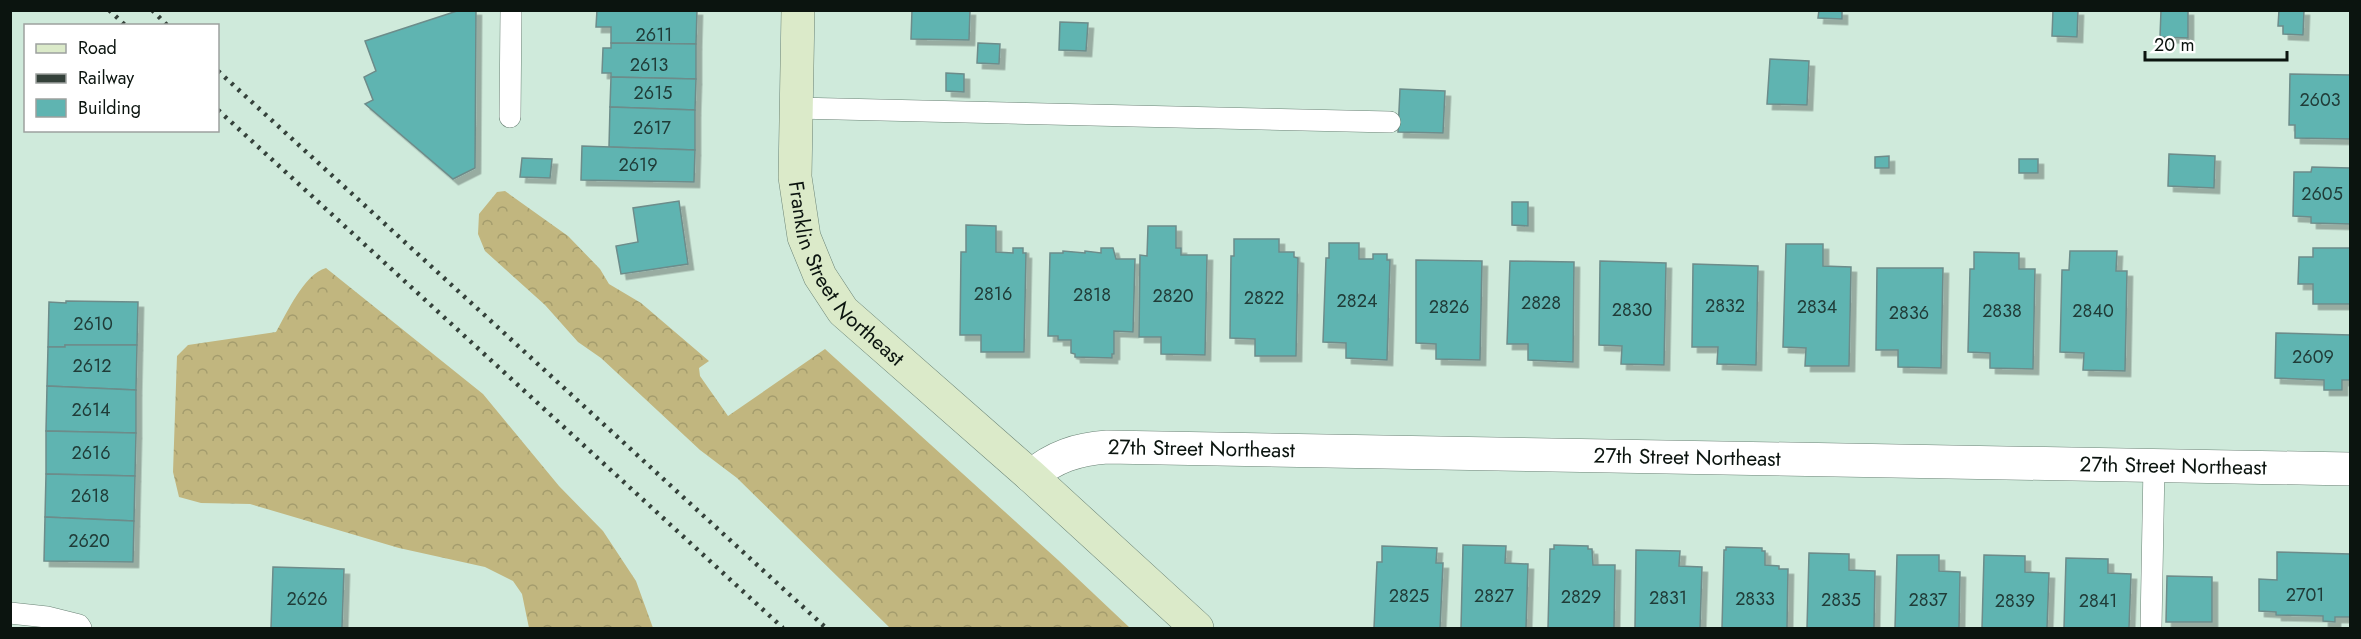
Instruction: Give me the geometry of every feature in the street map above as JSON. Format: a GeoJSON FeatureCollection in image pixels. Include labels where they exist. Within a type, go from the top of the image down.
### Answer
{"type":"FeatureCollection","features":[{"type":"Feature","properties":{"kind":"street","name":"Franklin Street Northeast"},"geometry":{"type":"LineString","coordinates":[[798,10],[795,177],[804,237],[820,276],[843,311],[1031,476],[1197,628]]}},
{"type":"Feature","properties":{"kind":"street","name":"27th Street Northeast"},"geometry":{"type":"LineString","coordinates":[[1031,476],[1047,463],[1066,454],[1086,448],[1107,447],[2350,469]]}},
{"type":"Feature","properties":{"kind":"lane"},"geometry":{"type":"LineString","coordinates":[[510,117],[511,10]]}},
{"type":"Feature","properties":{"kind":"lane"},"geometry":{"type":"LineString","coordinates":[[796,108],[1390,122]]}},
{"type":"Feature","properties":{"kind":"lane"},"geometry":{"type":"LineString","coordinates":[[2151,628],[2154,465]]}},
{"type":"Feature","properties":{"kind":"lane"},"geometry":{"type":"LineString","coordinates":[[10,613],[47,617],[79,625],[81,628]]}},
{"type":"Feature","properties":{"kind":"green space"},"geometry":{"type":"Polygon","coordinates":[[[505,191],[568,236],[600,269],[609,284],[641,303],[709,361],[699,368],[700,376],[728,416],[825,349],[1130,628],[890,628],[737,478],[700,450],[601,358],[578,342],[545,305],[485,251],[478,234],[479,214],[497,192],[505,191]]]}},
{"type":"Feature","properties":{"kind":"green space"},"geometry":{"type":"Polygon","coordinates":[[[326,268],[483,394],[559,486],[603,531],[636,581],[653,628],[529,628],[522,594],[513,581],[485,567],[399,548],[250,504],[201,503],[179,497],[173,472],[177,356],[188,345],[276,332],[303,286],[310,278],[326,268]]]}},
{"type":"Feature","properties":{"kind":"building"},"geometry":{"type":"Polygon","coordinates":[[[460,10],[476,10],[475,168],[453,179],[365,104],[373,100],[364,77],[376,71],[365,41],[460,10]]]}},
{"type":"Feature","properties":{"kind":"building"},"geometry":{"type":"Polygon","coordinates":[[[597,10],[697,10],[696,44],[611,43],[611,27],[596,27],[597,10]]]}},
{"type":"Feature","properties":{"kind":"building"},"geometry":{"type":"Polygon","coordinates":[[[912,10],[970,10],[969,40],[911,39],[912,10]]]}},
{"type":"Feature","properties":{"kind":"building"},"geometry":{"type":"Polygon","coordinates":[[[1819,10],[1842,10],[1842,19],[1818,18],[1819,10]]]}},
{"type":"Feature","properties":{"kind":"building"},"geometry":{"type":"Polygon","coordinates":[[[2053,10],[2078,10],[2077,37],[2052,36],[2053,10]]]}},
{"type":"Feature","properties":{"kind":"building"},"geometry":{"type":"Polygon","coordinates":[[[2161,10],[2188,10],[2188,38],[2160,37],[2161,10]]]}},
{"type":"Feature","properties":{"kind":"building"},"geometry":{"type":"Polygon","coordinates":[[[2279,10],[2304,10],[2303,35],[2283,34],[2283,26],[2278,26],[2279,10]]]}},
{"type":"Feature","properties":{"kind":"building"},"geometry":{"type":"Polygon","coordinates":[[[1060,22],[1088,23],[1086,51],[1059,50],[1060,22]]]}},
{"type":"Feature","properties":{"kind":"building"},"geometry":{"type":"Polygon","coordinates":[[[611,43],[696,44],[696,79],[611,77],[611,73],[602,73],[603,48],[611,48],[611,43]]]}},
{"type":"Feature","properties":{"kind":"building"},"geometry":{"type":"Polygon","coordinates":[[[978,43],[1000,44],[999,64],[977,63],[978,43]]]}},
{"type":"Feature","properties":{"kind":"building"},"geometry":{"type":"Polygon","coordinates":[[[1770,59],[1809,61],[1807,105],[1767,104],[1770,59]]]}},
{"type":"Feature","properties":{"kind":"building"},"geometry":{"type":"Polygon","coordinates":[[[946,73],[964,74],[964,92],[946,91],[946,73]]]}},
{"type":"Feature","properties":{"kind":"building"},"geometry":{"type":"Polygon","coordinates":[[[2290,74],[2350,75],[2350,139],[2295,138],[2295,125],[2289,125],[2290,74]]]}},
{"type":"Feature","properties":{"kind":"building"},"geometry":{"type":"Polygon","coordinates":[[[611,77],[696,79],[695,110],[610,107],[611,77]]]}},
{"type":"Feature","properties":{"kind":"building"},"geometry":{"type":"Polygon","coordinates":[[[1400,89],[1445,91],[1443,133],[1398,132],[1400,89]]]}},
{"type":"Feature","properties":{"kind":"building"},"geometry":{"type":"Polygon","coordinates":[[[610,107],[695,110],[695,150],[609,147],[610,107]]]}},
{"type":"Feature","properties":{"kind":"building"},"geometry":{"type":"Polygon","coordinates":[[[582,146],[695,150],[694,182],[581,180],[582,146]]]}},
{"type":"Feature","properties":{"kind":"building"},"geometry":{"type":"Polygon","coordinates":[[[2169,154],[2215,156],[2214,188],[2168,186],[2169,154]]]}},
{"type":"Feature","properties":{"kind":"building"},"geometry":{"type":"Polygon","coordinates":[[[1889,156],[1889,168],[1875,168],[1875,157],[1889,156]]]}},
{"type":"Feature","properties":{"kind":"building"},"geometry":{"type":"Polygon","coordinates":[[[522,158],[552,159],[550,178],[520,177],[522,158]]]}},
{"type":"Feature","properties":{"kind":"building"},"geometry":{"type":"Polygon","coordinates":[[[2019,159],[2038,159],[2038,173],[2019,173],[2019,159]]]}},
{"type":"Feature","properties":{"kind":"building"},"geometry":{"type":"Polygon","coordinates":[[[2312,167],[2350,168],[2350,224],[2311,223],[2311,217],[2293,216],[2294,172],[2311,172],[2312,167]]]}},
{"type":"Feature","properties":{"kind":"building"},"geometry":{"type":"Polygon","coordinates":[[[679,201],[688,264],[621,274],[616,246],[638,242],[633,208],[679,201]]]}},
{"type":"Feature","properties":{"kind":"building"},"geometry":{"type":"Polygon","coordinates":[[[1512,202],[1528,202],[1528,226],[1512,225],[1512,202]]]}},
{"type":"Feature","properties":{"kind":"building"},"geometry":{"type":"Polygon","coordinates":[[[966,225],[996,226],[996,252],[1013,253],[1013,248],[1023,248],[1023,253],[1026,253],[1024,352],[981,352],[981,335],[960,335],[961,252],[966,252],[966,225]]]}},
{"type":"Feature","properties":{"kind":"building"},"geometry":{"type":"Polygon","coordinates":[[[1148,226],[1176,226],[1176,248],[1181,248],[1181,255],[1207,255],[1205,355],[1161,354],[1161,337],[1139,337],[1140,255],[1147,256],[1148,226]]]}},
{"type":"Feature","properties":{"kind":"building"},"geometry":{"type":"Polygon","coordinates":[[[1234,239],[1279,239],[1279,252],[1294,252],[1294,257],[1298,258],[1296,356],[1255,356],[1255,339],[1230,338],[1231,256],[1234,256],[1234,239]]]}},
{"type":"Feature","properties":{"kind":"building"},"geometry":{"type":"Polygon","coordinates":[[[1329,243],[1359,243],[1359,259],[1373,259],[1373,254],[1387,254],[1387,260],[1390,260],[1387,360],[1346,358],[1346,343],[1323,342],[1326,258],[1329,258],[1329,243]]]}},
{"type":"Feature","properties":{"kind":"building"},"geometry":{"type":"Polygon","coordinates":[[[1786,244],[1823,244],[1823,266],[1851,267],[1849,366],[1805,366],[1806,348],[1783,347],[1786,244]]]}},
{"type":"Feature","properties":{"kind":"building"},"geometry":{"type":"Polygon","coordinates":[[[1101,248],[1113,248],[1116,259],[1135,259],[1133,332],[1114,331],[1112,358],[1075,357],[1075,354],[1071,353],[1071,340],[1058,340],[1058,336],[1048,336],[1050,253],[1063,253],[1063,251],[1085,253],[1085,251],[1101,253],[1101,248]]]}},
{"type":"Feature","properties":{"kind":"building"},"geometry":{"type":"Polygon","coordinates":[[[2313,248],[2350,248],[2350,304],[2313,304],[2313,284],[2298,284],[2299,257],[2313,257],[2313,248]]]}},
{"type":"Feature","properties":{"kind":"building"},"geometry":{"type":"Polygon","coordinates":[[[2070,251],[2117,251],[2116,271],[2127,271],[2125,371],[2083,370],[2084,353],[2060,352],[2062,270],[2069,270],[2070,251]]]}},
{"type":"Feature","properties":{"kind":"building"},"geometry":{"type":"Polygon","coordinates":[[[1974,252],[2019,253],[2019,269],[2035,269],[2033,369],[1990,368],[1990,353],[1968,352],[1970,269],[1974,269],[1974,252]]]}},
{"type":"Feature","properties":{"kind":"building"},"geometry":{"type":"Polygon","coordinates":[[[1416,260],[1482,261],[1480,360],[1436,359],[1436,344],[1416,343],[1416,260]]]}},
{"type":"Feature","properties":{"kind":"building"},"geometry":{"type":"Polygon","coordinates":[[[1510,261],[1574,262],[1573,362],[1528,360],[1528,344],[1507,344],[1510,261]]]}},
{"type":"Feature","properties":{"kind":"building"},"geometry":{"type":"Polygon","coordinates":[[[1600,261],[1666,263],[1664,365],[1621,364],[1622,346],[1599,345],[1600,261]]]}},
{"type":"Feature","properties":{"kind":"building"},"geometry":{"type":"Polygon","coordinates":[[[1693,264],[1758,266],[1756,365],[1717,364],[1718,347],[1692,347],[1693,264]]]}},
{"type":"Feature","properties":{"kind":"building"},"geometry":{"type":"Polygon","coordinates":[[[1877,268],[1943,268],[1941,368],[1898,367],[1898,350],[1876,350],[1877,268]]]}},
{"type":"Feature","properties":{"kind":"building"},"geometry":{"type":"Polygon","coordinates":[[[66,301],[138,302],[137,345],[48,347],[49,302],[66,303],[66,301]]]}},
{"type":"Feature","properties":{"kind":"building"},"geometry":{"type":"Polygon","coordinates":[[[2276,333],[2350,335],[2350,380],[2342,380],[2342,390],[2324,390],[2324,380],[2275,378],[2276,333]]]}},
{"type":"Feature","properties":{"kind":"building"},"geometry":{"type":"Polygon","coordinates":[[[65,345],[137,345],[136,390],[47,386],[48,347],[65,347],[65,345]]]}},
{"type":"Feature","properties":{"kind":"building"},"geometry":{"type":"Polygon","coordinates":[[[47,386],[136,390],[136,433],[46,431],[47,386]]]}},
{"type":"Feature","properties":{"kind":"building"},"geometry":{"type":"Polygon","coordinates":[[[46,431],[136,433],[135,476],[46,474],[46,431]]]}},
{"type":"Feature","properties":{"kind":"building"},"geometry":{"type":"Polygon","coordinates":[[[46,474],[135,476],[134,521],[45,517],[46,474]]]}},
{"type":"Feature","properties":{"kind":"building"},"geometry":{"type":"Polygon","coordinates":[[[45,517],[134,521],[133,562],[44,561],[45,517]]]}},
{"type":"Feature","properties":{"kind":"building"},"geometry":{"type":"Polygon","coordinates":[[[1463,545],[1506,546],[1505,563],[1528,564],[1526,628],[1461,628],[1463,545]]]}},
{"type":"Feature","properties":{"kind":"building"},"geometry":{"type":"Polygon","coordinates":[[[1554,545],[1588,546],[1588,549],[1592,549],[1593,565],[1615,565],[1614,628],[1548,628],[1550,549],[1554,549],[1554,545]]]}},
{"type":"Feature","properties":{"kind":"building"},"geometry":{"type":"Polygon","coordinates":[[[1382,546],[1437,548],[1436,563],[1443,563],[1440,628],[1374,628],[1377,562],[1382,562],[1382,546]]]}},
{"type":"Feature","properties":{"kind":"building"},"geometry":{"type":"Polygon","coordinates":[[[1726,547],[1762,548],[1762,551],[1765,551],[1765,565],[1788,569],[1787,628],[1722,628],[1724,550],[1726,547]]]}},
{"type":"Feature","properties":{"kind":"building"},"geometry":{"type":"Polygon","coordinates":[[[1636,550],[1680,551],[1679,566],[1702,567],[1700,628],[1635,628],[1636,550]]]}},
{"type":"Feature","properties":{"kind":"building"},"geometry":{"type":"Polygon","coordinates":[[[2277,552],[2350,554],[2350,617],[2335,617],[2335,622],[2323,621],[2323,616],[2276,615],[2276,612],[2259,611],[2259,579],[2277,580],[2277,552]]]}},
{"type":"Feature","properties":{"kind":"building"},"geometry":{"type":"Polygon","coordinates":[[[1809,553],[1849,554],[1849,570],[1875,571],[1874,628],[1807,628],[1809,553]]]}},
{"type":"Feature","properties":{"kind":"building"},"geometry":{"type":"Polygon","coordinates":[[[1897,555],[1939,555],[1939,571],[1960,572],[1959,628],[1895,628],[1897,555]]]}},
{"type":"Feature","properties":{"kind":"building"},"geometry":{"type":"Polygon","coordinates":[[[1984,555],[2025,556],[2025,572],[2049,573],[2047,628],[1982,628],[1984,555]]]}},
{"type":"Feature","properties":{"kind":"building"},"geometry":{"type":"Polygon","coordinates":[[[2066,558],[2108,559],[2108,573],[2131,574],[2129,628],[2064,628],[2066,558]]]}},
{"type":"Feature","properties":{"kind":"building"},"geometry":{"type":"Polygon","coordinates":[[[273,567],[344,569],[342,628],[271,628],[273,567]]]}},
{"type":"Feature","properties":{"kind":"building"},"geometry":{"type":"Polygon","coordinates":[[[2167,576],[2212,577],[2212,622],[2166,622],[2167,576]]]}},
{"type":"Feature","properties":{"kind":"railway"},"geometry":{"type":"LineString","coordinates":[[109,10],[124,24]]}},
{"type":"Feature","properties":{"kind":"railway"},"geometry":{"type":"LineString","coordinates":[[152,10],[166,24]]}},
{"type":"Feature","properties":{"kind":"railway"},"geometry":{"type":"LineString","coordinates":[[219,72],[826,628]]}},
{"type":"Feature","properties":{"kind":"railway"},"geometry":{"type":"LineString","coordinates":[[219,111],[783,628]]}}]}
